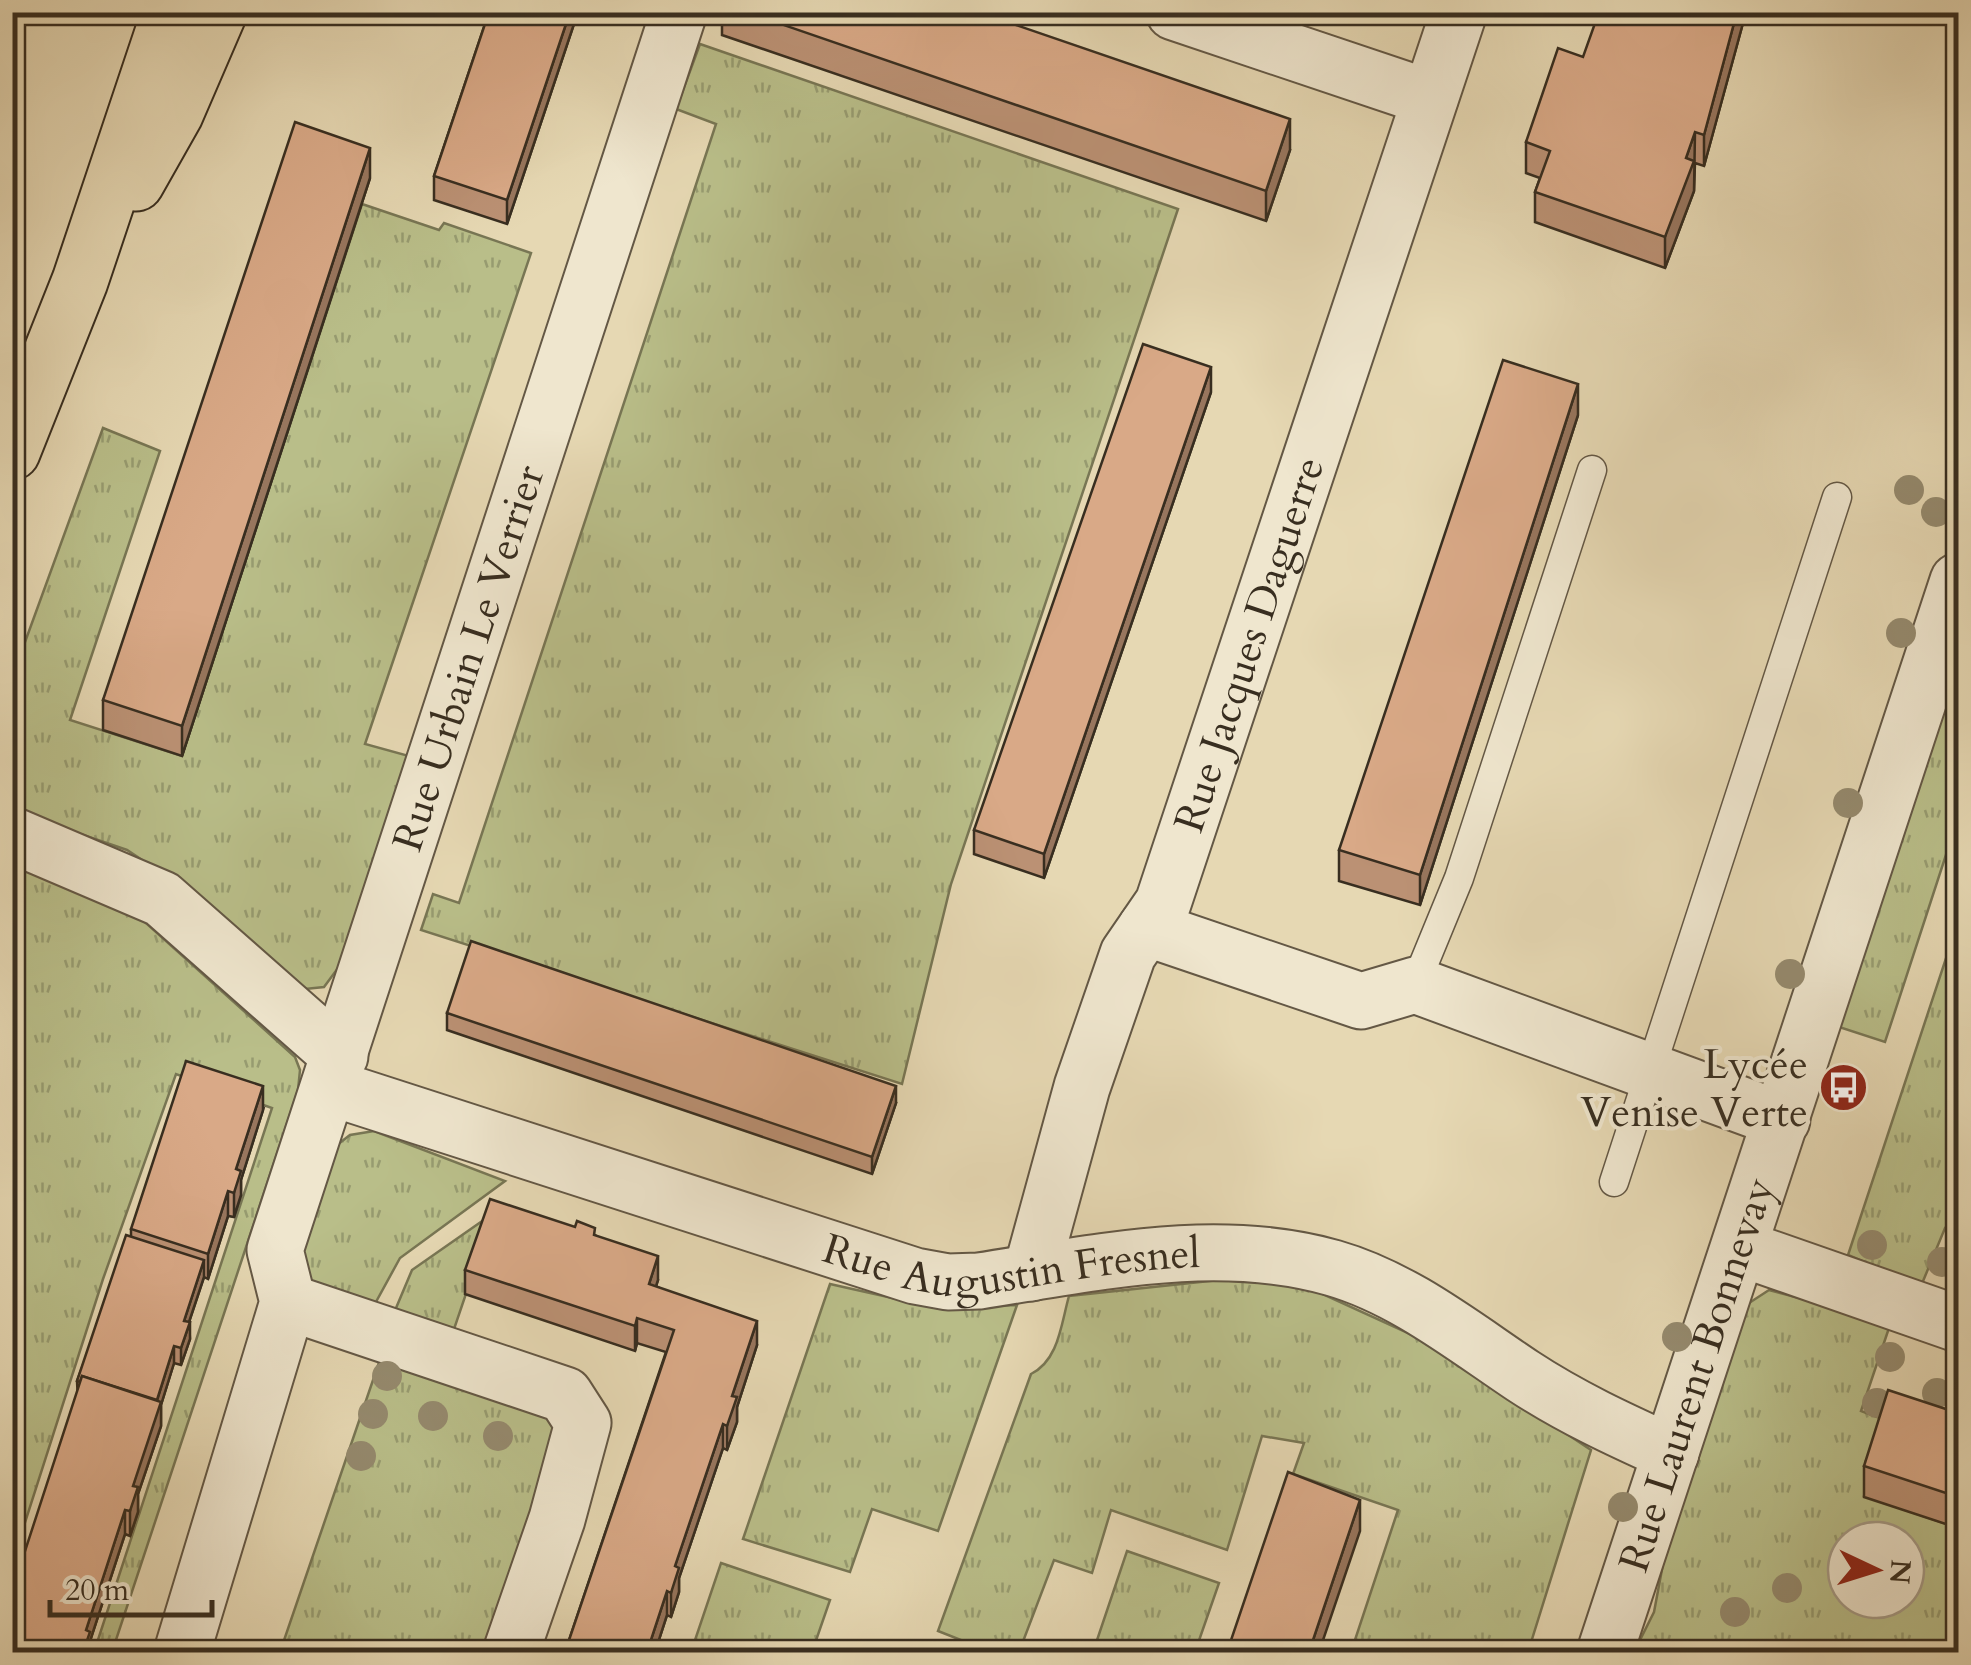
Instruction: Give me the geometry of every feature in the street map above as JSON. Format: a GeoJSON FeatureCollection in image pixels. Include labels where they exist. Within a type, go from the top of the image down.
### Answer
{"type":"FeatureCollection","features":[{"type":"Feature","properties":{"kind":"main road"},"geometry":{"type":"LineString","coordinates":[[12,452],[80,281],[170,12]]}},
{"type":"Feature","properties":{"kind":"main road"},"geometry":{"type":"LineString","coordinates":[[80,281],[175,114],[219,12]]}},
{"type":"Feature","properties":{"kind":"street","name":"Rue Urbain Le Verrier"},"geometry":{"type":"LineString","coordinates":[[288,1302],[275,1250],[679,12]]}},
{"type":"Feature","properties":{"kind":"street","name":"Rue Jacques Daguerre"},"geometry":{"type":"LineString","coordinates":[[1031,1273],[1082,1087],[1128,954],[1164,903],[1458,12]]}},
{"type":"Feature","properties":{"kind":"street"},"geometry":{"type":"LineString","coordinates":[[1180,13],[1430,98]]}},
{"type":"Feature","properties":{"kind":"street","name":"Rue Laurent Bonnevay"},"geometry":{"type":"LineString","coordinates":[[1605,1652],[1958,582]]}},
{"type":"Feature","properties":{"kind":"street","name":"Rue Augustin Fresnel"},"geometry":{"type":"LineString","coordinates":[[12,836],[162,899],[334,1071],[915,1276],[948,1282],[1204,1251],[1253,1252],[1336,1268],[1449,1324],[1593,1417],[1671,1453]]}},
{"type":"Feature","properties":{"kind":"street"},"geometry":{"type":"LineString","coordinates":[[1146,928],[1362,1002],[1415,985],[1782,1120]]}},
{"type":"Feature","properties":{"kind":"street"},"geometry":{"type":"LineString","coordinates":[[1740,1248],[1958,1324]]}},
{"type":"Feature","properties":{"kind":"street"},"geometry":{"type":"LineString","coordinates":[[182,1652],[288,1302],[566,1395],[582,1423],[562,1504],[511,1652]]}},
{"type":"Feature","properties":{"kind":"lane"},"geometry":{"type":"LineString","coordinates":[[1415,985],[1459,878],[1592,470]]}},
{"type":"Feature","properties":{"kind":"lane"},"geometry":{"type":"LineString","coordinates":[[1614,1182],[1837,497]]}},
{"type":"Feature","properties":{"kind":"green space"},"geometry":{"type":"Polygon","coordinates":[[[700,44],[1178,209],[951,884],[902,1084],[421,930],[433,894],[459,903],[716,124],[676,109],[700,44]]]}},
{"type":"Feature","properties":{"kind":"green space"},"geometry":{"type":"Polygon","coordinates":[[[362,204],[439,230],[444,223],[531,253],[365,744],[409,756],[341,964],[324,987],[305,989],[166,876],[127,850],[13,811],[13,675],[103,428],[160,451],[70,720],[182,756],[362,204]]]}},
{"type":"Feature","properties":{"kind":"green space"},"geometry":{"type":"Polygon","coordinates":[[[1958,689],[1958,818],[1885,1042],[1839,1027],[1941,712],[1958,689]]]}},
{"type":"Feature","properties":{"kind":"green space"},"geometry":{"type":"Polygon","coordinates":[[[13,864],[136,914],[295,1057],[300,1070],[298,1090],[112,1652],[94,1652],[272,1108],[176,1074],[103,1279],[13,1560],[13,864]]]}},
{"type":"Feature","properties":{"kind":"green space"},"geometry":{"type":"Polygon","coordinates":[[[1958,922],[1958,1233],[1945,1228],[1921,1286],[1848,1255],[1958,922]]]}},
{"type":"Feature","properties":{"kind":"green space"},"geometry":{"type":"Polygon","coordinates":[[[374,1131],[505,1181],[400,1258],[371,1311],[339,1299],[302,1276],[302,1253],[337,1145],[350,1135],[374,1131]]]}},
{"type":"Feature","properties":{"kind":"green space"},"geometry":{"type":"Polygon","coordinates":[[[488,1217],[490,1223],[451,1338],[391,1320],[412,1270],[488,1217]]]}},
{"type":"Feature","properties":{"kind":"green space"},"geometry":{"type":"Polygon","coordinates":[[[1247,1277],[1303,1285],[1430,1343],[1591,1450],[1528,1652],[1351,1652],[1398,1510],[1293,1474],[1304,1443],[1262,1436],[1227,1550],[1111,1510],[1092,1573],[1054,1560],[1019,1652],[991,1652],[938,1631],[1031,1374],[1053,1351],[1069,1296],[1247,1277]]]}},
{"type":"Feature","properties":{"kind":"green space"},"geometry":{"type":"Polygon","coordinates":[[[830,1284],[937,1308],[1017,1305],[938,1531],[872,1509],[850,1572],[743,1539],[830,1284]]]}},
{"type":"Feature","properties":{"kind":"green space"},"geometry":{"type":"Polygon","coordinates":[[[1769,1290],[1891,1322],[1861,1411],[1888,1421],[1864,1496],[1958,1528],[1958,1652],[1634,1652],[1654,1612],[1666,1548],[1746,1305],[1769,1290]]]}},
{"type":"Feature","properties":{"kind":"green space"},"geometry":{"type":"Polygon","coordinates":[[[384,1348],[545,1412],[560,1434],[494,1652],[280,1652],[384,1348]]]}},
{"type":"Feature","properties":{"kind":"green space"},"geometry":{"type":"Polygon","coordinates":[[[1127,1551],[1219,1583],[1195,1652],[1093,1652],[1127,1551]]]}},
{"type":"Feature","properties":{"kind":"green space"},"geometry":{"type":"Polygon","coordinates":[[[721,1563],[830,1600],[812,1652],[691,1652],[721,1563]]]}},
{"type":"Feature","properties":{"kind":"building"},"geometry":{"type":"Polygon","coordinates":[[[489,12],[570,12],[507,200],[434,176],[489,12]]]}},
{"type":"Feature","properties":{"kind":"building"},"geometry":{"type":"Polygon","coordinates":[[[746,12],[978,12],[1290,119],[1266,191],[746,12]]]}},
{"type":"Feature","properties":{"kind":"building"},"geometry":{"type":"Polygon","coordinates":[[[1599,12],[1737,12],[1704,135],[1695,132],[1686,158],[1694,161],[1665,237],[1535,192],[1550,151],[1526,142],[1558,48],[1583,57],[1599,12]]]}},
{"type":"Feature","properties":{"kind":"building"},"geometry":{"type":"Polygon","coordinates":[[[295,122],[370,148],[182,726],[103,700],[295,122]]]}},
{"type":"Feature","properties":{"kind":"building"},"geometry":{"type":"Polygon","coordinates":[[[1143,344],[1211,367],[1044,854],[974,830],[1143,344]]]}},
{"type":"Feature","properties":{"kind":"building"},"geometry":{"type":"Polygon","coordinates":[[[1503,360],[1578,384],[1420,875],[1339,850],[1503,360]]]}},
{"type":"Feature","properties":{"kind":"building"},"geometry":{"type":"Polygon","coordinates":[[[471,941],[896,1086],[872,1157],[447,1013],[471,941]]]}},
{"type":"Feature","properties":{"kind":"building"},"geometry":{"type":"Polygon","coordinates":[[[186,1061],[263,1086],[236,1169],[241,1171],[234,1193],[228,1191],[208,1254],[131,1229],[186,1061]]]}},
{"type":"Feature","properties":{"kind":"building"},"geometry":{"type":"Polygon","coordinates":[[[490,1199],[575,1227],[577,1221],[595,1228],[594,1235],[658,1256],[649,1284],[757,1321],[732,1396],[737,1397],[727,1426],[723,1424],[675,1566],[679,1568],[671,1593],[667,1591],[647,1652],[565,1652],[674,1330],[637,1318],[635,1326],[465,1270],[490,1199]]]}},
{"type":"Feature","properties":{"kind":"building"},"geometry":{"type":"Polygon","coordinates":[[[126,1235],[204,1260],[184,1321],[190,1322],[181,1348],[174,1346],[157,1400],[82,1376],[77,1381],[126,1235]]]}},
{"type":"Feature","properties":{"kind":"building"},"geometry":{"type":"Polygon","coordinates":[[[82,1376],[161,1402],[133,1486],[138,1487],[130,1511],[125,1510],[86,1630],[90,1632],[83,1652],[12,1652],[12,1591],[82,1376]]]}},
{"type":"Feature","properties":{"kind":"building"},"geometry":{"type":"Polygon","coordinates":[[[1888,1390],[1958,1413],[1958,1497],[1864,1466],[1888,1390]]]}},
{"type":"Feature","properties":{"kind":"building"},"geometry":{"type":"Polygon","coordinates":[[[1288,1472],[1360,1500],[1309,1652],[1227,1652],[1288,1472]]]}},
{"type":"Feature","properties":{"kind":"place","name":"Lycée Venise Verte"},"geometry":{"type":"Point","coordinates":[1843,1088]}}]}
